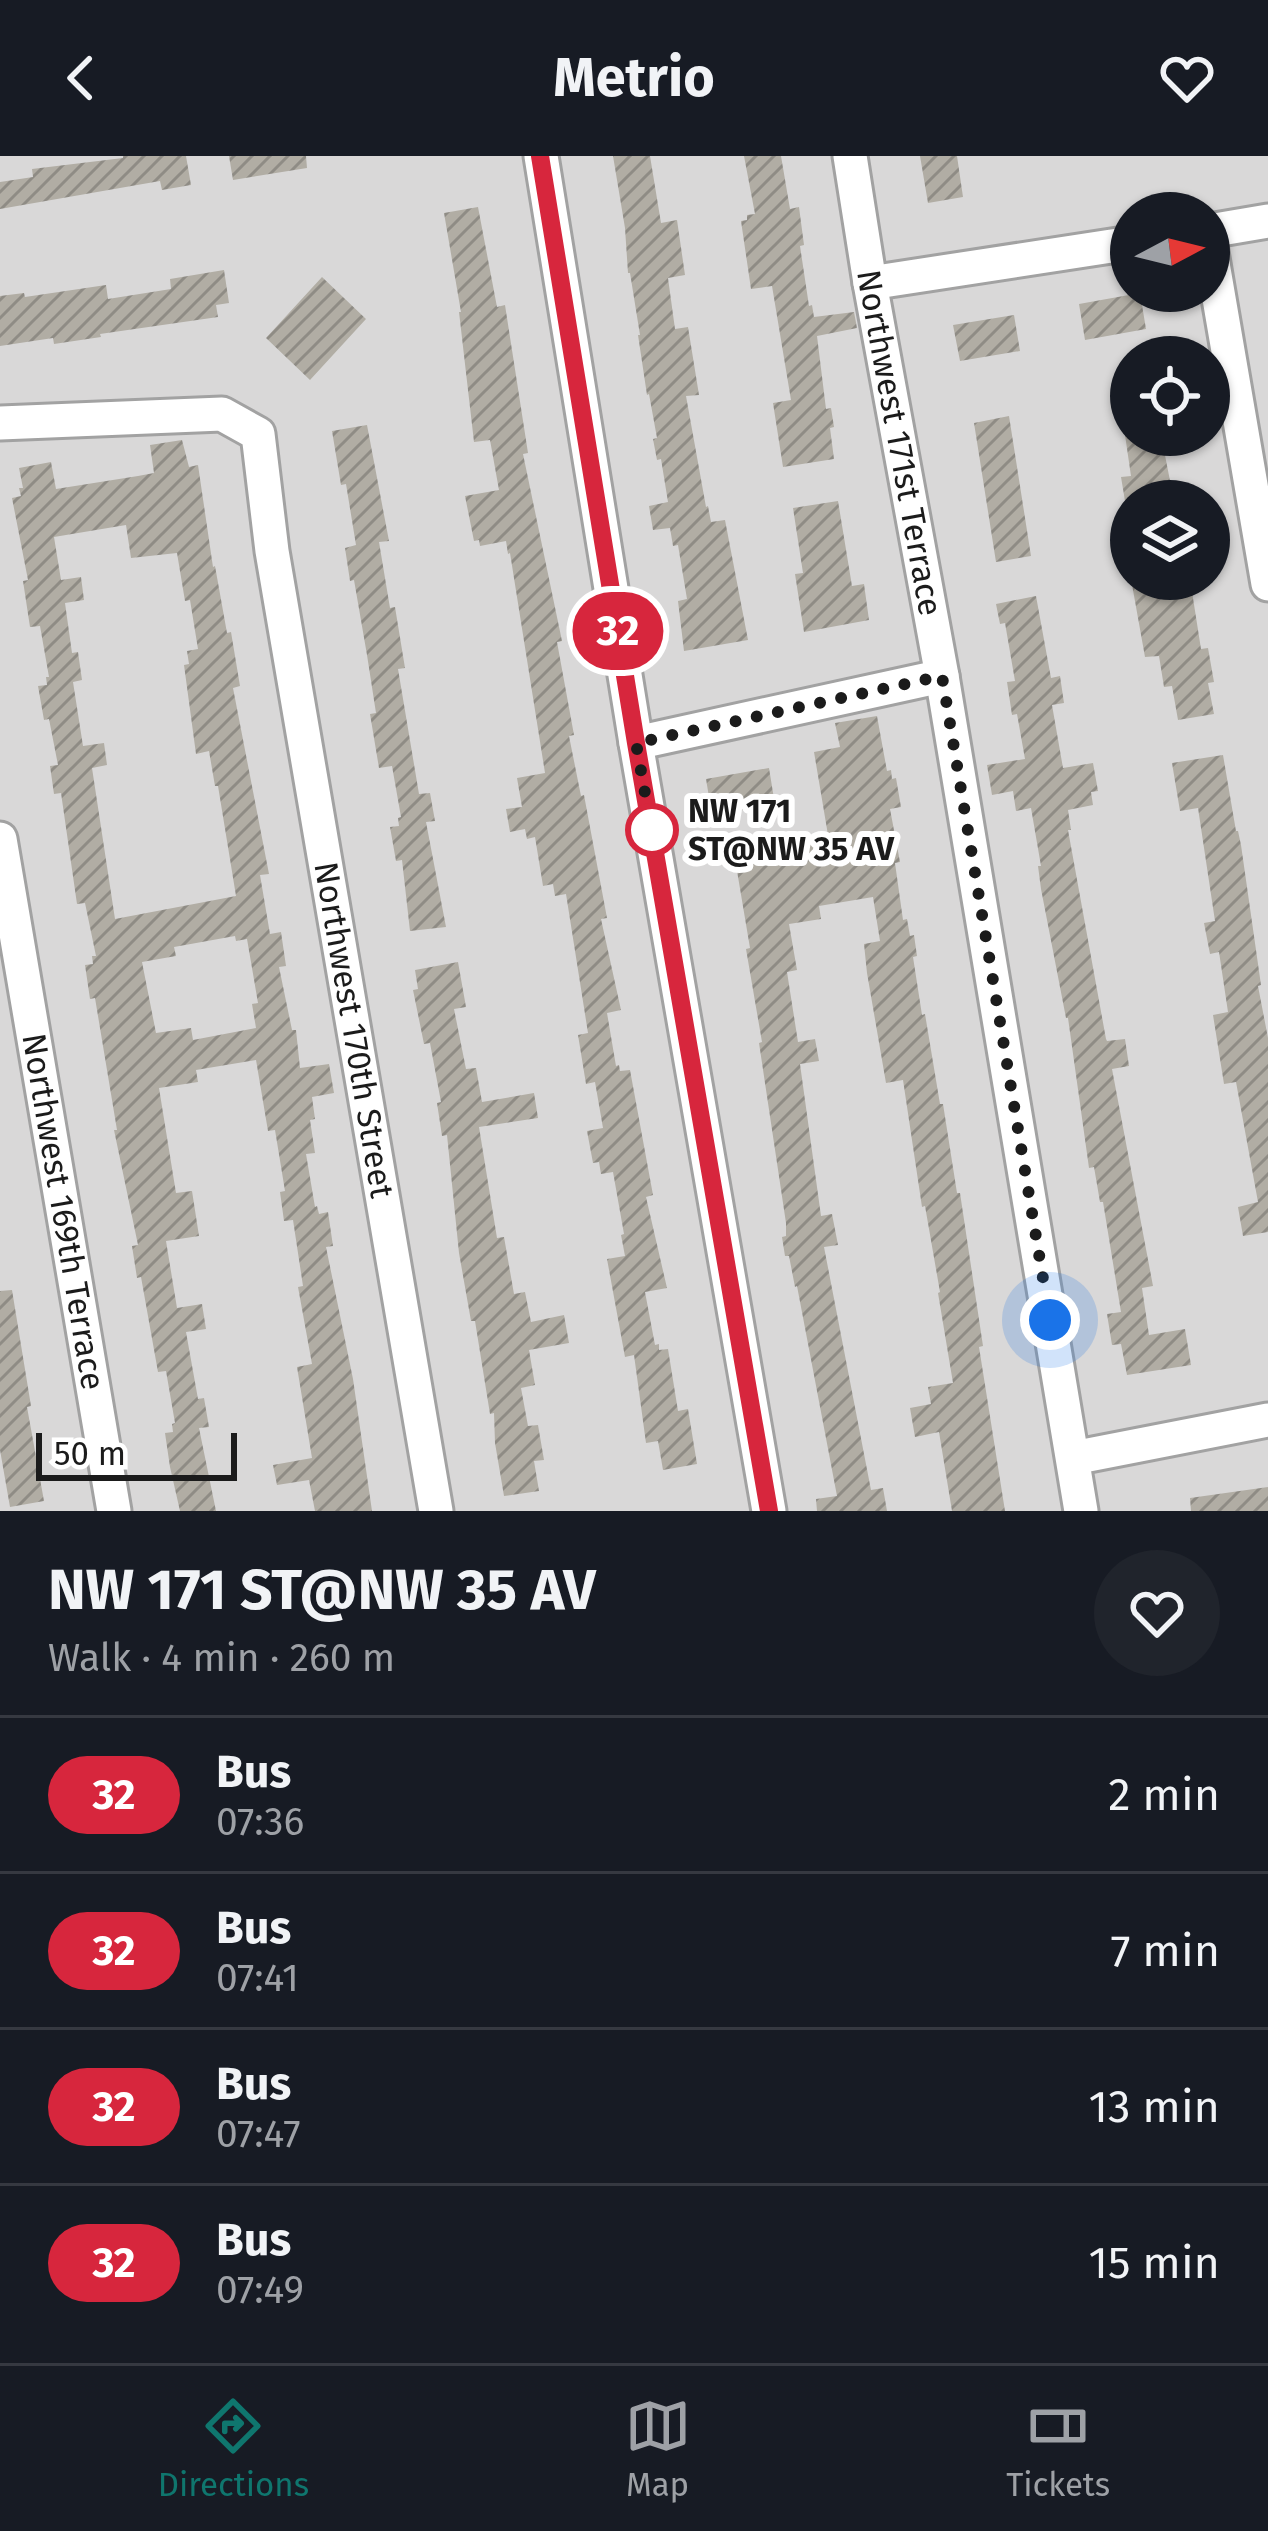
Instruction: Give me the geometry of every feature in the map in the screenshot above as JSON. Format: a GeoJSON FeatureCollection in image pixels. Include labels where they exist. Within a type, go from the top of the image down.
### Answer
{"type":"FeatureCollection","features":[{"type":"Feature","properties":{"kind":"street"},"geometry":{"type":"LineString","coordinates":[[541,156],[758,1509]]}},
{"type":"Feature","properties":{"kind":"street","name":"Northwest 171st Terrace"},"geometry":{"type":"LineString","coordinates":[[850,156],[1081,1511]]}},
{"type":"Feature","properties":{"kind":"street"},"geometry":{"type":"LineString","coordinates":[[1230,227],[1268,221]]}},
{"type":"Feature","properties":{"kind":"street"},"geometry":{"type":"LineString","coordinates":[[870,284],[1110,246]]}},
{"type":"Feature","properties":{"kind":"street"},"geometry":{"type":"LineString","coordinates":[[1221,312],[1268,584]]}},
{"type":"Feature","properties":{"kind":"street","name":"Northwest 170th Street"},"geometry":{"type":"LineString","coordinates":[[0,423],[222,414],[258,434],[272,551],[436,1511]]}},
{"type":"Feature","properties":{"kind":"street"},"geometry":{"type":"LineString","coordinates":[[636,743],[942,676]]}},
{"type":"Feature","properties":{"kind":"street","name":"Northwest 169th Terrace"},"geometry":{"type":"LineString","coordinates":[[0,838],[114,1511]]}},
{"type":"Feature","properties":{"kind":"street"},"geometry":{"type":"LineString","coordinates":[[1073,1458],[1268,1420]]}},
{"type":"Feature","properties":{"kind":"shaded area"},"geometry":{"type":"Polygon","coordinates":[[[0,156],[1268,156],[1268,1511],[0,1511],[0,156]]]}},
{"type":"Feature","properties":{"kind":"building"},"geometry":{"type":"Polygon","coordinates":[[[123,156],[186,156],[191,185],[162,190],[160,181],[0,209],[0,182],[33,177],[32,169],[123,156]]]}},
{"type":"Feature","properties":{"kind":"building"},"geometry":{"type":"Polygon","coordinates":[[[229,156],[306,156],[307,168],[233,180],[229,156]]]}},
{"type":"Feature","properties":{"kind":"building"},"geometry":{"type":"Polygon","coordinates":[[[613,156],[650,156],[661,223],[677,220],[685,275],[668,278],[675,329],[688,327],[699,395],[686,396],[706,507],[711,522],[725,520],[748,640],[684,651],[678,601],[687,599],[678,545],[673,546],[670,528],[653,530],[649,506],[668,502],[653,439],[657,438],[613,156]]]}},
{"type":"Feature","properties":{"kind":"building"},"geometry":{"type":"Polygon","coordinates":[[[744,156],[781,156],[790,209],[799,207],[804,245],[800,246],[814,317],[854,312],[857,328],[817,336],[826,409],[831,408],[834,427],[830,428],[834,459],[783,467],[773,403],[791,400],[772,286],[751,289],[741,221],[755,214],[744,156]]]}},
{"type":"Feature","properties":{"kind":"building"},"geometry":{"type":"Polygon","coordinates":[[[920,156],[957,156],[963,197],[928,203],[920,156]]]}},
{"type":"Feature","properties":{"kind":"building"},"geometry":{"type":"Polygon","coordinates":[[[478,207],[497,307],[505,305],[528,453],[523,454],[562,641],[557,642],[574,735],[569,736],[607,918],[601,919],[621,1010],[607,1013],[616,1066],[620,1071],[630,1070],[653,1195],[646,1197],[667,1288],[645,1292],[655,1345],[659,1344],[659,1350],[668,1349],[678,1411],[688,1409],[697,1464],[663,1470],[658,1441],[646,1443],[634,1355],[625,1357],[607,1259],[625,1256],[624,1234],[613,1172],[601,1174],[599,1162],[593,1163],[587,1131],[603,1128],[595,1082],[586,1084],[578,1035],[588,1033],[566,894],[555,896],[553,884],[543,886],[535,837],[527,839],[525,829],[510,832],[506,809],[522,807],[517,778],[545,773],[510,553],[506,541],[480,546],[479,540],[474,541],[465,496],[499,490],[490,440],[474,442],[461,312],[444,213],[478,207]]]}},
{"type":"Feature","properties":{"kind":"building"},"geometry":{"type":"Polygon","coordinates":[[[224,270],[229,303],[216,305],[218,317],[54,344],[53,338],[0,346],[0,296],[106,285],[108,299],[171,289],[170,279],[224,270]]]}},
{"type":"Feature","properties":{"kind":"building"},"geometry":{"type":"Polygon","coordinates":[[[322,277],[366,319],[310,380],[266,338],[322,277]]]}},
{"type":"Feature","properties":{"kind":"building"},"geometry":{"type":"Polygon","coordinates":[[[1110,298],[1110,312],[1143,312],[1146,329],[1085,340],[1079,304],[1110,298]]]}},
{"type":"Feature","properties":{"kind":"building"},"geometry":{"type":"Polygon","coordinates":[[[1014,315],[1020,351],[960,361],[953,325],[1014,315]]]}},
{"type":"Feature","properties":{"kind":"building"},"geometry":{"type":"Polygon","coordinates":[[[1009,416],[1031,556],[996,562],[974,423],[1009,416]]]}},
{"type":"Feature","properties":{"kind":"building"},"geometry":{"type":"Polygon","coordinates":[[[367,425],[389,541],[379,542],[405,668],[398,669],[419,794],[430,793],[435,821],[426,822],[446,927],[410,931],[402,860],[396,861],[390,827],[399,826],[401,817],[392,766],[379,768],[370,714],[376,713],[345,548],[356,545],[332,431],[367,425]]]}},
{"type":"Feature","properties":{"kind":"building"},"geometry":{"type":"Polygon","coordinates":[[[182,440],[189,467],[198,465],[213,567],[227,633],[231,632],[240,686],[233,688],[269,874],[260,875],[270,934],[281,932],[286,966],[279,967],[292,1030],[296,1030],[300,1068],[329,1064],[334,1093],[312,1097],[315,1153],[306,1154],[315,1207],[319,1214],[328,1212],[333,1246],[326,1247],[353,1379],[372,1511],[315,1511],[309,1480],[277,1485],[273,1465],[312,1458],[297,1367],[312,1364],[298,1287],[303,1286],[293,1220],[284,1221],[280,1192],[285,1191],[275,1130],[268,1131],[256,1060],[196,1070],[198,1082],[159,1088],[176,1193],[192,1191],[199,1236],[166,1241],[177,1308],[202,1304],[206,1329],[186,1332],[198,1399],[204,1398],[209,1427],[199,1428],[216,1511],[180,1511],[170,1467],[165,1433],[173,1432],[175,1423],[166,1371],[158,1372],[141,1277],[137,1278],[132,1246],[138,1245],[114,1130],[95,998],[90,999],[85,965],[93,964],[92,956],[96,956],[85,903],[77,904],[61,793],[54,794],[50,766],[58,765],[38,686],[47,685],[49,677],[40,626],[30,627],[23,581],[28,580],[12,498],[21,496],[19,488],[23,488],[19,468],[51,462],[56,489],[154,473],[150,445],[182,440]],[[126,525],[54,537],[61,580],[81,577],[84,600],[65,603],[72,653],[78,652],[82,680],[73,682],[83,746],[104,743],[107,765],[92,768],[115,919],[236,896],[209,751],[196,754],[184,665],[189,664],[187,651],[198,649],[177,553],[131,558],[126,525]],[[235,936],[174,947],[176,956],[142,962],[156,1033],[191,1028],[193,1040],[256,1028],[252,1004],[258,1003],[247,939],[236,941],[235,936]]]}},
{"type":"Feature","properties":{"kind":"building"},"geometry":{"type":"Polygon","coordinates":[[[1128,456],[1165,456],[1170,480],[1122,480],[1131,476],[1128,456]]]}},
{"type":"Feature","properties":{"kind":"building"},"geometry":{"type":"Polygon","coordinates":[[[838,501],[852,586],[864,584],[869,620],[804,632],[795,574],[803,573],[793,508],[838,501]]]}},
{"type":"Feature","properties":{"kind":"building"},"geometry":{"type":"Polygon","coordinates":[[[1036,596],[1051,678],[1060,676],[1064,703],[1052,705],[1063,768],[1093,763],[1098,791],[1091,792],[1093,805],[1068,810],[1068,830],[1106,1039],[1125,1039],[1129,1066],[1112,1069],[1153,1286],[1142,1288],[1149,1335],[1185,1329],[1191,1365],[1127,1375],[1121,1344],[1112,1345],[1107,1314],[1121,1312],[1103,1202],[1094,1167],[1089,1168],[1031,808],[1016,811],[1013,791],[992,795],[987,765],[1025,759],[1007,682],[1015,681],[1005,623],[1000,624],[996,604],[1036,596]]]}},
{"type":"Feature","properties":{"kind":"building"},"geometry":{"type":"Polygon","coordinates":[[[1135,600],[1193,600],[1201,649],[1208,648],[1214,714],[1178,720],[1172,686],[1164,687],[1159,656],[1145,657],[1135,600]]]}},
{"type":"Feature","properties":{"kind":"building"},"geometry":{"type":"Polygon","coordinates":[[[877,716],[887,771],[896,778],[901,807],[890,809],[900,862],[895,863],[903,920],[907,919],[910,936],[914,935],[922,1015],[960,1193],[1005,1511],[952,1511],[939,1432],[915,1437],[910,1408],[931,1404],[928,1387],[953,1383],[903,1080],[886,1083],[867,973],[864,944],[880,941],[873,897],[819,906],[821,919],[789,924],[797,970],[787,972],[798,1042],[815,1039],[819,1061],[800,1064],[821,1216],[832,1214],[838,1245],[824,1247],[871,1490],[883,1488],[887,1511],[817,1511],[816,1499],[837,1496],[797,1286],[789,1256],[785,1256],[786,1223],[735,859],[768,853],[767,845],[828,835],[814,752],[840,747],[835,723],[877,716]]]}},
{"type":"Feature","properties":{"kind":"building"},"geometry":{"type":"Polygon","coordinates":[[[1223,755],[1241,845],[1268,1038],[1268,1232],[1243,1236],[1238,1207],[1258,1202],[1236,1082],[1224,1084],[1213,1015],[1228,1012],[1219,952],[1210,954],[1204,923],[1215,921],[1198,808],[1180,811],[1172,763],[1223,755]]]}},
{"type":"Feature","properties":{"kind":"building"},"geometry":{"type":"Polygon","coordinates":[[[769,768],[775,805],[712,815],[706,779],[769,768]]]}},
{"type":"Feature","properties":{"kind":"building"},"geometry":{"type":"Polygon","coordinates":[[[458,962],[466,1007],[454,1009],[466,1069],[476,1068],[482,1102],[534,1093],[538,1118],[479,1127],[497,1238],[504,1237],[514,1294],[525,1292],[531,1322],[564,1315],[569,1343],[529,1350],[535,1385],[521,1388],[528,1426],[538,1425],[544,1460],[534,1461],[539,1491],[504,1496],[494,1413],[490,1414],[459,1253],[447,1135],[442,1136],[430,1043],[424,1044],[413,990],[418,989],[415,970],[458,962]]]}},
{"type":"Feature","properties":{"kind":"building"},"geometry":{"type":"Polygon","coordinates":[[[12,1290],[44,1501],[10,1507],[0,1450],[0,1291],[12,1290]]]}},
{"type":"Feature","properties":{"kind":"building"},"geometry":{"type":"Polygon","coordinates":[[[1268,1487],[1268,1511],[1191,1511],[1190,1498],[1268,1487]]]}},
{"type":"Feature","properties":{"kind":"bus line","name":"32"},"geometry":{"type":"LineString","coordinates":[[540,156],[769,1511]]}},
{"type":"Feature","properties":{"kind":"place","name":"NW 171 ST@NW 35 AV"},"geometry":{"type":"Point","coordinates":[652,830]}},
{"type":"Feature","properties":{"kind":"route"},"geometry":{"type":"LineString","coordinates":[[652,830],[636,743],[942,676],[1050,1320]]}}]}
